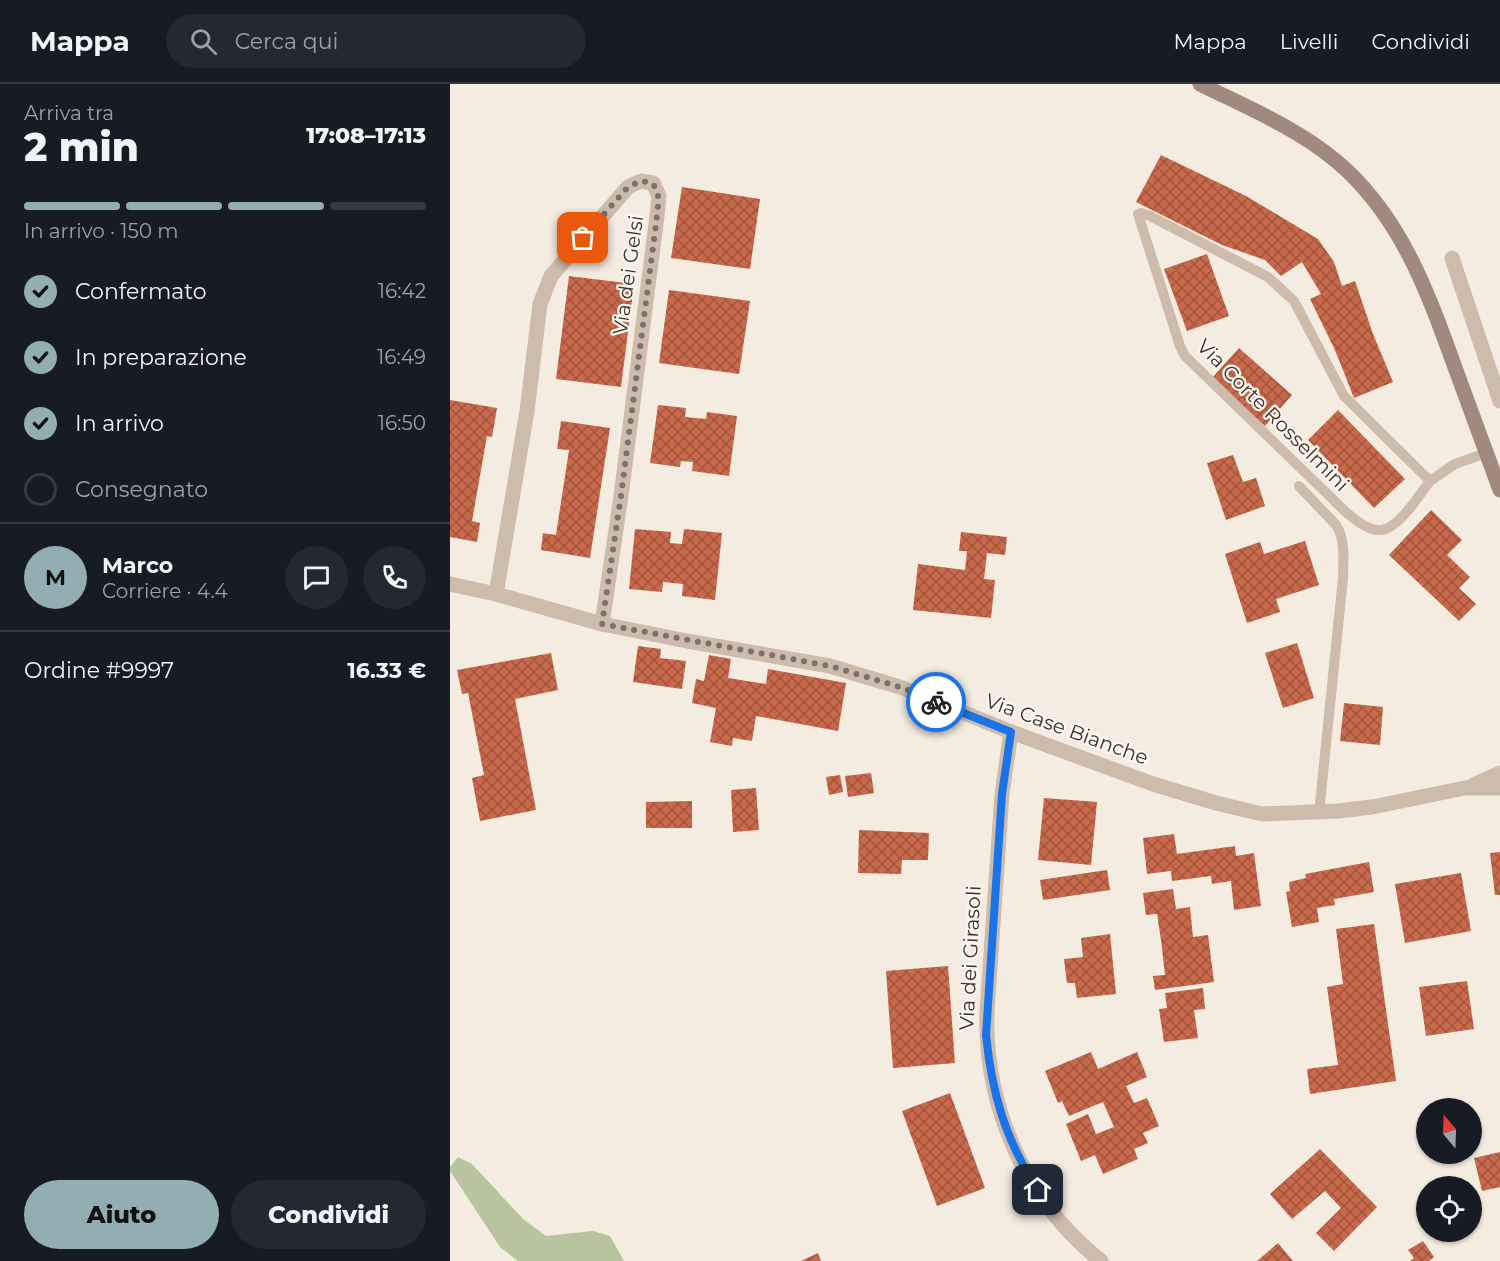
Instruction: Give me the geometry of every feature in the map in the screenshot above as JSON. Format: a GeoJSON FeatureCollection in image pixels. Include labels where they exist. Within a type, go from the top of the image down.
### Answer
{"type":"FeatureCollection","features":[{"type":"Feature","properties":{"kind":"main road"},"geometry":{"type":"LineString","coordinates":[[1200,84],[1305,139],[1347,171],[1375,200],[1398,234],[1424,287],[1500,490]]}},
{"type":"Feature","properties":{"kind":"street","name":"Via dei Gelsi"},"geometry":{"type":"LineString","coordinates":[[496,594],[527,411],[540,304],[551,276],[628,187],[641,181],[652,183],[659,196],[657,216],[602,624]]}},
{"type":"Feature","properties":{"kind":"street"},"geometry":{"type":"LineString","coordinates":[[1452,258],[1500,401]]}},
{"type":"Feature","properties":{"kind":"street","name":"Via Case Bianche"},"geometry":{"type":"LineString","coordinates":[[450,584],[496,594],[602,624],[830,666],[903,688],[1011,732],[1153,784],[1262,814],[1319,813],[1372,807],[1465,788],[1500,788]]}},
{"type":"Feature","properties":{"kind":"street","name":"Via dei Girasoli"},"geometry":{"type":"LineString","coordinates":[[1011,732],[1002,794],[987,1012],[986,1035],[989,1064],[1000,1116],[1023,1166],[1051,1209],[1078,1240],[1101,1261]]}},
{"type":"Feature","properties":{"kind":"street","name":"Via Case Bianche"},"geometry":{"type":"LineString","coordinates":[[1465,788],[1500,773]]}},
{"type":"Feature","properties":{"kind":"lane","name":"Via Corte Rosselmini"},"geometry":{"type":"LineString","coordinates":[[1430,481],[1344,396],[1294,301],[1268,277],[1150,216],[1138,214],[1185,356],[1347,513],[1371,528],[1382,531],[1401,519],[1430,481],[1455,464],[1486,453]]}},
{"type":"Feature","properties":{"kind":"lane"},"geometry":{"type":"LineString","coordinates":[[1299,486],[1336,525],[1340,531],[1343,547],[1343,578],[1319,813]]}},
{"type":"Feature","properties":{"kind":"green space"},"geometry":{"type":"Polygon","coordinates":[[[458,1157],[472,1164],[523,1219],[546,1236],[593,1231],[610,1236],[624,1261],[518,1261],[500,1247],[450,1171],[450,1167],[458,1157]]]}},
{"type":"Feature","properties":{"kind":"building"},"geometry":{"type":"Polygon","coordinates":[[[1161,155],[1246,196],[1318,239],[1334,262],[1342,286],[1355,281],[1373,334],[1393,382],[1354,398],[1335,350],[1310,299],[1321,294],[1302,262],[1281,276],[1265,260],[1222,245],[1136,202],[1161,155]]]}},
{"type":"Feature","properties":{"kind":"building"},"geometry":{"type":"Polygon","coordinates":[[[682,187],[760,199],[750,269],[671,258],[682,187]]]}},
{"type":"Feature","properties":{"kind":"building"},"geometry":{"type":"Polygon","coordinates":[[[1207,254],[1229,316],[1187,331],[1164,269],[1207,254]]]}},
{"type":"Feature","properties":{"kind":"building"},"geometry":{"type":"Polygon","coordinates":[[[569,276],[634,284],[621,387],[556,379],[569,276]]]}},
{"type":"Feature","properties":{"kind":"building"},"geometry":{"type":"Polygon","coordinates":[[[669,290],[750,301],[739,374],[659,363],[669,290]]]}},
{"type":"Feature","properties":{"kind":"building"},"geometry":{"type":"Polygon","coordinates":[[[1239,348],[1292,395],[1265,426],[1212,378],[1239,348]]]}},
{"type":"Feature","properties":{"kind":"building"},"geometry":{"type":"Polygon","coordinates":[[[450,400],[497,408],[492,437],[487,436],[472,521],[480,523],[477,542],[450,537],[450,400]]]}},
{"type":"Feature","properties":{"kind":"building"},"geometry":{"type":"Polygon","coordinates":[[[658,405],[686,408],[685,417],[706,419],[707,412],[737,416],[729,476],[692,471],[693,462],[681,461],[680,467],[650,463],[658,405]]]}},
{"type":"Feature","properties":{"kind":"building"},"geometry":{"type":"Polygon","coordinates":[[[1338,410],[1405,479],[1374,508],[1308,440],[1338,410]]]}},
{"type":"Feature","properties":{"kind":"building"},"geometry":{"type":"Polygon","coordinates":[[[561,421],[610,428],[590,558],[541,550],[543,533],[556,535],[569,450],[557,449],[561,421]]]}},
{"type":"Feature","properties":{"kind":"building"},"geometry":{"type":"Polygon","coordinates":[[[1233,455],[1243,482],[1256,478],[1265,506],[1226,520],[1207,463],[1233,455]]]}},
{"type":"Feature","properties":{"kind":"building"},"geometry":{"type":"Polygon","coordinates":[[[1431,510],[1462,540],[1447,555],[1470,577],[1459,588],[1476,604],[1459,621],[1389,555],[1431,510]]]}},
{"type":"Feature","properties":{"kind":"building"},"geometry":{"type":"Polygon","coordinates":[[[635,529],[671,532],[670,543],[682,544],[684,529],[722,533],[715,600],[682,596],[683,584],[663,582],[662,592],[629,589],[635,529]]]}},
{"type":"Feature","properties":{"kind":"building"},"geometry":{"type":"Polygon","coordinates":[[[961,532],[1007,537],[1005,555],[987,553],[984,579],[995,580],[991,618],[913,610],[918,564],[965,570],[967,551],[959,551],[961,532]]]}},
{"type":"Feature","properties":{"kind":"building"},"geometry":{"type":"Polygon","coordinates":[[[1305,541],[1319,585],[1276,599],[1280,612],[1247,623],[1225,554],[1260,542],[1264,554],[1305,541]]]}},
{"type":"Feature","properties":{"kind":"building"},"geometry":{"type":"Polygon","coordinates":[[[1297,643],[1314,698],[1283,708],[1265,653],[1297,643]]]}},
{"type":"Feature","properties":{"kind":"building"},"geometry":{"type":"Polygon","coordinates":[[[638,646],[661,649],[660,658],[686,661],[682,689],[633,682],[638,646]]]}},
{"type":"Feature","properties":{"kind":"building"},"geometry":{"type":"Polygon","coordinates":[[[551,653],[558,690],[515,699],[536,810],[480,821],[472,778],[484,775],[468,693],[462,694],[457,670],[551,653]]]}},
{"type":"Feature","properties":{"kind":"building"},"geometry":{"type":"Polygon","coordinates":[[[709,655],[731,659],[728,678],[766,684],[768,669],[846,683],[838,731],[756,716],[752,741],[733,738],[732,746],[710,742],[716,708],[692,703],[696,679],[704,681],[709,655]]]}},
{"type":"Feature","properties":{"kind":"building"},"geometry":{"type":"Polygon","coordinates":[[[1344,703],[1383,707],[1380,745],[1340,741],[1344,703]]]}},
{"type":"Feature","properties":{"kind":"building"},"geometry":{"type":"Polygon","coordinates":[[[871,773],[874,793],[848,797],[845,776],[871,773]]]}},
{"type":"Feature","properties":{"kind":"building"},"geometry":{"type":"Polygon","coordinates":[[[840,775],[843,792],[829,795],[826,777],[840,775]]]}},
{"type":"Feature","properties":{"kind":"building"},"geometry":{"type":"Polygon","coordinates":[[[756,788],[759,830],[733,832],[731,790],[756,788]]]}},
{"type":"Feature","properties":{"kind":"building"},"geometry":{"type":"Polygon","coordinates":[[[1044,798],[1097,802],[1091,865],[1038,860],[1044,798]]]}},
{"type":"Feature","properties":{"kind":"building"},"geometry":{"type":"Polygon","coordinates":[[[692,801],[692,828],[646,828],[646,802],[692,801]]]}},
{"type":"Feature","properties":{"kind":"building"},"geometry":{"type":"Polygon","coordinates":[[[859,830],[929,833],[928,860],[902,860],[901,874],[858,873],[859,830]]]}},
{"type":"Feature","properties":{"kind":"building"},"geometry":{"type":"Polygon","coordinates":[[[1174,834],[1177,854],[1235,846],[1236,856],[1254,853],[1261,906],[1234,910],[1231,881],[1212,884],[1211,876],[1172,881],[1171,871],[1147,874],[1143,838],[1174,834]]]}},
{"type":"Feature","properties":{"kind":"building"},"geometry":{"type":"Polygon","coordinates":[[[1500,852],[1500,895],[1495,895],[1490,853],[1500,852]]]}},
{"type":"Feature","properties":{"kind":"building"},"geometry":{"type":"Polygon","coordinates":[[[1369,862],[1374,892],[1334,899],[1335,905],[1317,908],[1319,922],[1292,927],[1286,892],[1290,891],[1289,882],[1306,878],[1305,874],[1369,862]]]}},
{"type":"Feature","properties":{"kind":"building"},"geometry":{"type":"Polygon","coordinates":[[[1107,870],[1110,890],[1043,900],[1040,880],[1107,870]]]}},
{"type":"Feature","properties":{"kind":"building"},"geometry":{"type":"Polygon","coordinates":[[[1461,873],[1471,931],[1405,943],[1395,884],[1461,873]]]}},
{"type":"Feature","properties":{"kind":"building"},"geometry":{"type":"Polygon","coordinates":[[[1173,889],[1176,909],[1190,907],[1193,937],[1208,935],[1214,982],[1155,990],[1153,976],[1165,975],[1161,940],[1157,914],[1146,915],[1143,893],[1173,889]]]}},
{"type":"Feature","properties":{"kind":"building"},"geometry":{"type":"Polygon","coordinates":[[[1374,924],[1396,1081],[1310,1094],[1307,1069],[1338,1065],[1327,987],[1343,984],[1336,929],[1374,924]]]}},
{"type":"Feature","properties":{"kind":"building"},"geometry":{"type":"Polygon","coordinates":[[[1110,934],[1116,994],[1077,998],[1075,983],[1067,983],[1064,959],[1083,957],[1081,938],[1110,934]]]}},
{"type":"Feature","properties":{"kind":"building"},"geometry":{"type":"Polygon","coordinates":[[[948,966],[955,1063],[893,1068],[886,971],[948,966]]]}},
{"type":"Feature","properties":{"kind":"building"},"geometry":{"type":"Polygon","coordinates":[[[1467,981],[1474,1029],[1426,1036],[1419,987],[1467,981]]]}},
{"type":"Feature","properties":{"kind":"building"},"geometry":{"type":"Polygon","coordinates":[[[1203,988],[1205,1009],[1194,1010],[1198,1038],[1164,1042],[1159,1009],[1167,1008],[1165,993],[1203,988]]]}},
{"type":"Feature","properties":{"kind":"building"},"geometry":{"type":"Polygon","coordinates":[[[1091,1052],[1098,1069],[1137,1052],[1147,1077],[1126,1086],[1134,1103],[1147,1098],[1159,1126],[1143,1133],[1148,1143],[1134,1149],[1138,1159],[1103,1174],[1095,1155],[1081,1161],[1066,1124],[1088,1114],[1096,1134],[1114,1127],[1103,1102],[1069,1116],[1062,1101],[1058,1103],[1045,1071],[1091,1052]]]}},
{"type":"Feature","properties":{"kind":"building"},"geometry":{"type":"Polygon","coordinates":[[[950,1093],[985,1188],[937,1206],[902,1111],[950,1093]]]}},
{"type":"Feature","properties":{"kind":"building"},"geometry":{"type":"Polygon","coordinates":[[[1320,1149],[1377,1207],[1334,1251],[1316,1233],[1341,1208],[1325,1191],[1292,1219],[1270,1194],[1320,1149]]]}},
{"type":"Feature","properties":{"kind":"building"},"geometry":{"type":"Polygon","coordinates":[[[1500,1152],[1500,1187],[1482,1191],[1482,1176],[1478,1176],[1475,1164],[1482,1164],[1482,1156],[1500,1152]]]}},
{"type":"Feature","properties":{"kind":"building"},"geometry":{"type":"Polygon","coordinates":[[[1424,1242],[1434,1257],[1429,1261],[1410,1261],[1414,1258],[1408,1250],[1424,1242]]]}},
{"type":"Feature","properties":{"kind":"building"},"geometry":{"type":"Polygon","coordinates":[[[1278,1243],[1293,1261],[1257,1261],[1278,1243]]]}},
{"type":"Feature","properties":{"kind":"building"},"geometry":{"type":"Polygon","coordinates":[[[818,1253],[821,1261],[801,1261],[818,1253]]]}},
{"type":"Feature","properties":{"kind":"way so far"},"geometry":{"type":"LineString","coordinates":[[583,238],[628,187],[641,181],[652,183],[657,188],[659,196],[657,216],[602,624],[830,666],[903,688],[936,702]]}},
{"type":"Feature","properties":{"kind":"route"},"geometry":{"type":"LineString","coordinates":[[936,702],[1011,732],[1004,768],[986,1035],[989,1064],[1000,1116],[1015,1152],[1038,1190]]}}]}
